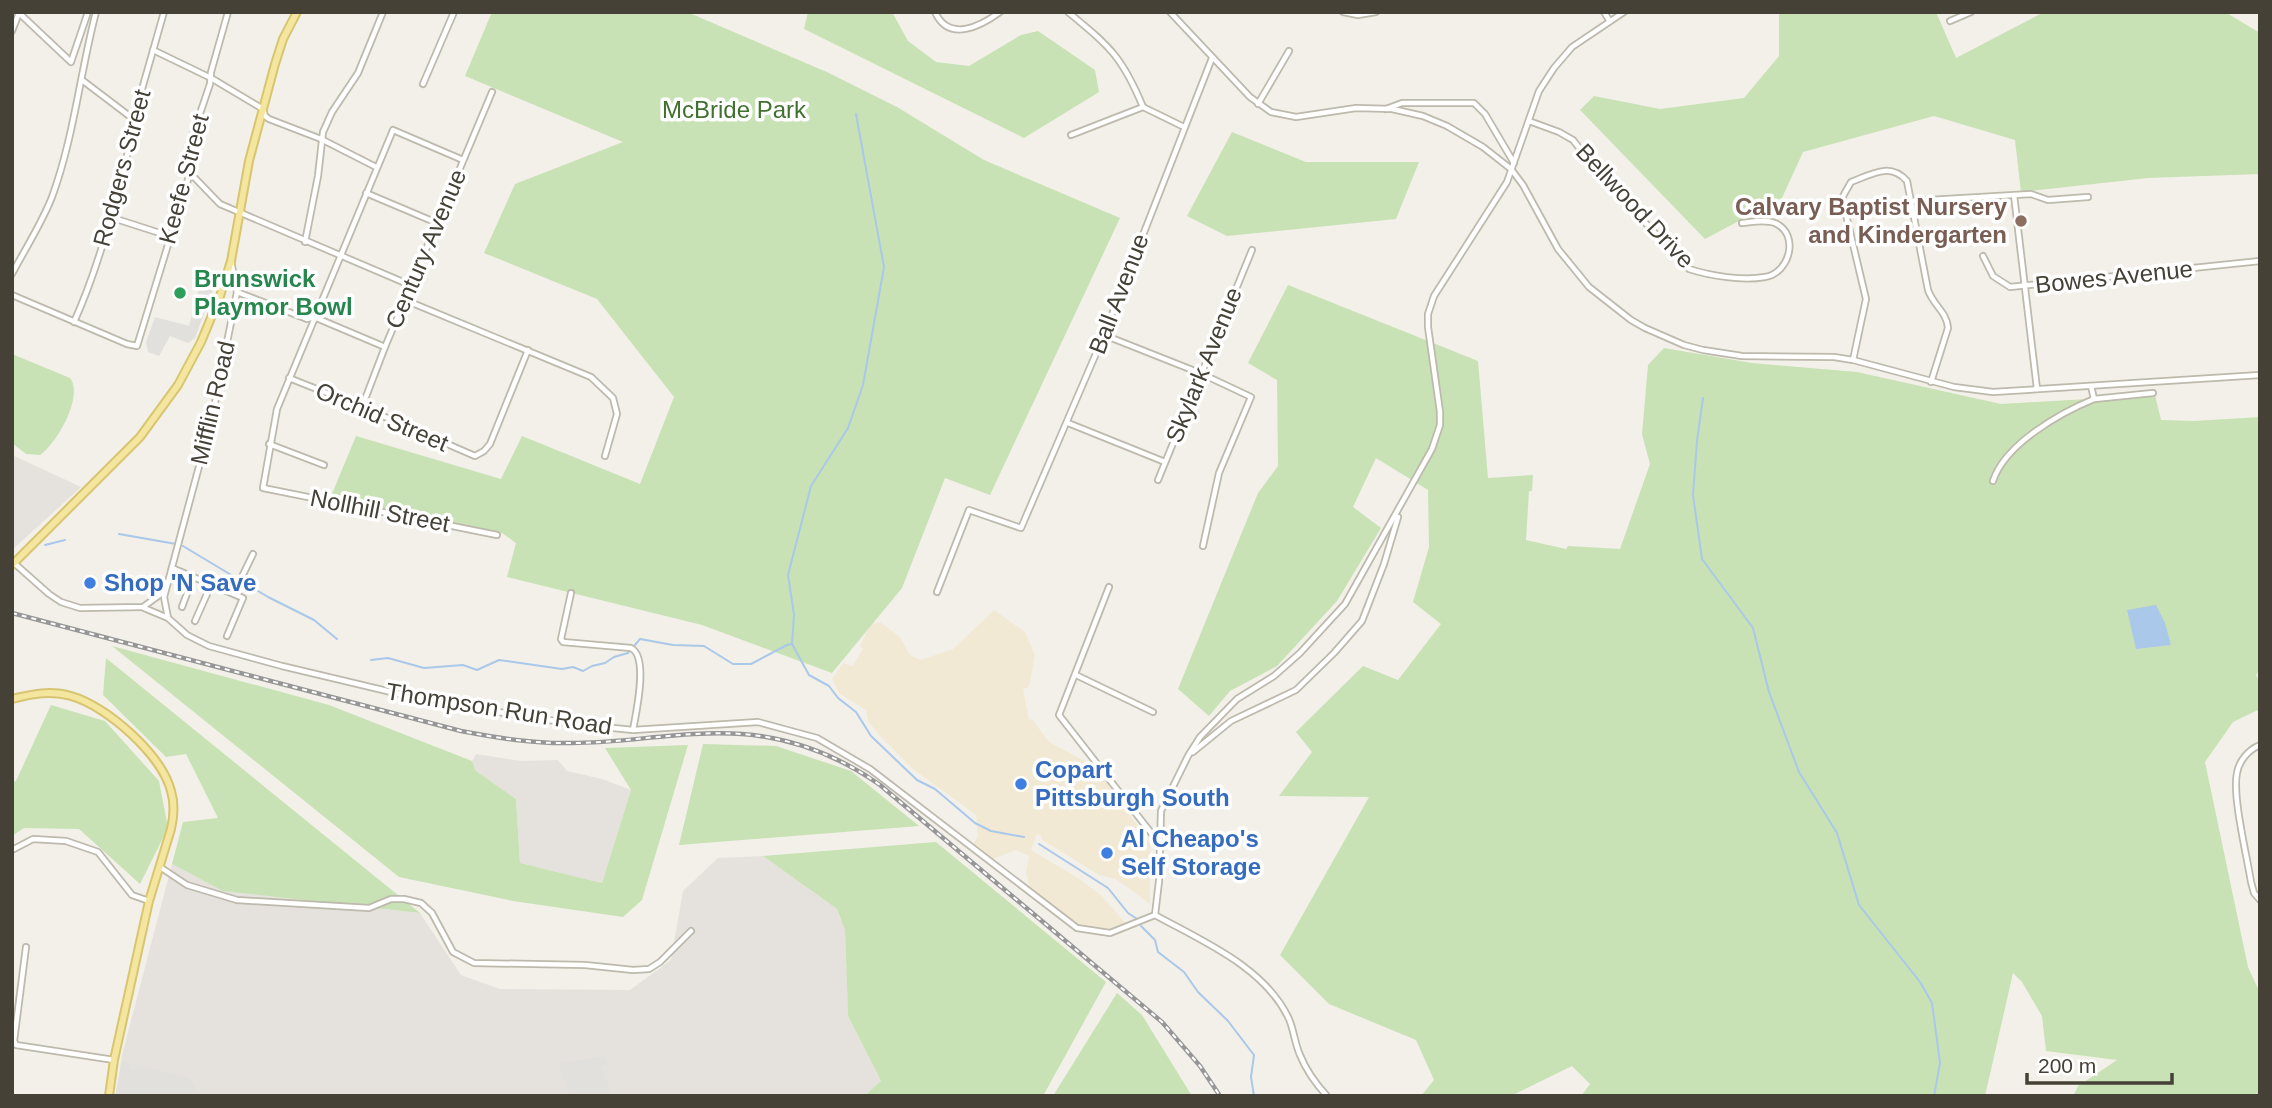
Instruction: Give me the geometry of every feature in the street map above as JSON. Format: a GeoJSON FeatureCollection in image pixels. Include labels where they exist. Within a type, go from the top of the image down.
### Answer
{"type":"FeatureCollection","features":[{"type":"Feature","properties":{"kind":"main road","name":"Mifflin Road"},"geometry":{"type":"LineString","coordinates":[[231,261],[249,161],[283,39],[298,12]]}},
{"type":"Feature","properties":{"kind":"main road"},"geometry":{"type":"LineString","coordinates":[[13,564],[118,461],[163,406],[181,380],[201,342],[231,261]]}},
{"type":"Feature","properties":{"kind":"main road"},"geometry":{"type":"LineString","coordinates":[[12,699],[44,693],[83,700],[109,716],[156,761],[168,781],[173,803],[171,829],[149,901],[108,1096]]}},
{"type":"Feature","properties":{"kind":"street"},"geometry":{"type":"LineString","coordinates":[[12,31],[19,13],[71,62],[88,12]]}},
{"type":"Feature","properties":{"kind":"street"},"geometry":{"type":"LineString","coordinates":[[12,274],[51,198],[70,133],[96,12]]}},
{"type":"Feature","properties":{"kind":"street","name":"Rodgers Street"},"geometry":{"type":"LineString","coordinates":[[74,322],[90,288],[164,12]]}},
{"type":"Feature","properties":{"kind":"street","name":"Keefe Street"},"geometry":{"type":"LineString","coordinates":[[74,322],[137,346],[190,173],[186,157],[211,79],[228,12]]}},
{"type":"Feature","properties":{"kind":"street"},"geometry":{"type":"LineString","coordinates":[[305,242],[318,176],[321,139],[332,112],[358,74],[383,12]]}},
{"type":"Feature","properties":{"kind":"street"},"geometry":{"type":"LineString","coordinates":[[423,84],[454,12]]}},
{"type":"Feature","properties":{"kind":"street"},"geometry":{"type":"LineString","coordinates":[[935,12],[939,20],[957,30],[972,29],[1000,12]]}},
{"type":"Feature","properties":{"kind":"street"},"geometry":{"type":"LineString","coordinates":[[1068,12],[1112,50],[1129,75],[1143,107],[1184,127]]}},
{"type":"Feature","properties":{"kind":"street"},"geometry":{"type":"LineString","coordinates":[[1170,12],[1258,104],[1282,116],[1296,117],[1356,108],[1385,109],[1423,116],[1451,127],[1483,147],[1511,169],[1565,259],[1589,287],[1638,324],[1684,345],[1742,356],[1834,357],[1931,382],[1993,392],[2260,375]]}},
{"type":"Feature","properties":{"kind":"street"},"geometry":{"type":"LineString","coordinates":[[1343,12],[1358,15],[1376,12]]}},
{"type":"Feature","properties":{"kind":"street"},"geometry":{"type":"LineString","coordinates":[[1604,12],[1609,20]]}},
{"type":"Feature","properties":{"kind":"street"},"geometry":{"type":"LineString","coordinates":[[1326,1096],[1315,1083],[1300,1056],[1289,1020],[1273,992],[1243,966],[1155,915],[1161,811],[1200,737],[1237,699],[1274,676],[1300,653],[1345,604],[1432,449],[1440,425],[1428,327],[1428,314],[1434,296],[1507,181],[1539,91],[1554,68],[1572,47],[1624,12]]}},
{"type":"Feature","properties":{"kind":"street"},"geometry":{"type":"LineString","coordinates":[[1950,21],[1971,12]]}},
{"type":"Feature","properties":{"kind":"street"},"geometry":{"type":"LineString","coordinates":[[153,50],[263,109],[269,119],[321,139],[376,167]]}},
{"type":"Feature","properties":{"kind":"street"},"geometry":{"type":"LineString","coordinates":[[1258,104],[1289,51]]}},
{"type":"Feature","properties":{"kind":"street","name":"Ball Avenue"},"geometry":{"type":"LineString","coordinates":[[937,592],[970,510],[1021,528],[1104,335],[1212,58]]}},
{"type":"Feature","properties":{"kind":"street"},"geometry":{"type":"LineString","coordinates":[[82,80],[136,121]]}},
{"type":"Feature","properties":{"kind":"street","name":"Century Avenue"},"geometry":{"type":"LineString","coordinates":[[362,407],[410,285],[492,92]]}},
{"type":"Feature","properties":{"kind":"street"},"geometry":{"type":"LineString","coordinates":[[1385,109],[1402,103],[1474,103],[1485,114],[1514,163]]}},
{"type":"Feature","properties":{"kind":"street"},"geometry":{"type":"LineString","coordinates":[[1071,135],[1143,107]]}},
{"type":"Feature","properties":{"kind":"street","name":"Bellwood Drive"},"geometry":{"type":"LineString","coordinates":[[1529,121],[1573,140],[1602,177],[1689,269],[1703,274],[1744,277],[1765,277],[1778,271],[1789,253],[1790,246],[1785,231],[1767,221],[1742,223]]}},
{"type":"Feature","properties":{"kind":"street"},"geometry":{"type":"LineString","coordinates":[[324,465],[269,444],[277,409],[376,167],[393,130],[463,160]]}},
{"type":"Feature","properties":{"kind":"street"},"geometry":{"type":"LineString","coordinates":[[1853,360],[1866,299],[1842,198],[1851,182],[1892,170],[1908,181],[1928,290],[1931,299],[1948,321],[1931,382]]}},
{"type":"Feature","properties":{"kind":"street"},"geometry":{"type":"LineString","coordinates":[[190,173],[220,204],[410,285]]}},
{"type":"Feature","properties":{"kind":"street"},"geometry":{"type":"LineString","coordinates":[[366,193],[437,223]]}},
{"type":"Feature","properties":{"kind":"street"},"geometry":{"type":"LineString","coordinates":[[1912,201],[2031,194],[2048,200],[2088,197]]}},
{"type":"Feature","properties":{"kind":"street"},"geometry":{"type":"LineString","coordinates":[[2014,195],[2036,389]]}},
{"type":"Feature","properties":{"kind":"street"},"geometry":{"type":"LineString","coordinates":[[110,217],[169,236]]}},
{"type":"Feature","properties":{"kind":"street","name":"Skylark Avenue"},"geometry":{"type":"LineString","coordinates":[[1158,480],[1252,250]]}},
{"type":"Feature","properties":{"kind":"street","name":"Bowes Avenue"},"geometry":{"type":"LineString","coordinates":[[1983,256],[1993,276],[2010,287],[2260,261]]}},
{"type":"Feature","properties":{"kind":"street","name":"Mifflin Road"},"geometry":{"type":"LineString","coordinates":[[165,590],[212,418],[237,292],[231,261]]}},
{"type":"Feature","properties":{"kind":"street"},"geometry":{"type":"LineString","coordinates":[[237,292],[307,319],[314,317],[385,347]]}},
{"type":"Feature","properties":{"kind":"street"},"geometry":{"type":"LineString","coordinates":[[12,295],[74,322]]}},
{"type":"Feature","properties":{"kind":"street"},"geometry":{"type":"LineString","coordinates":[[405,300],[591,377],[613,398],[617,414],[605,456]]}},
{"type":"Feature","properties":{"kind":"street"},"geometry":{"type":"LineString","coordinates":[[1104,335],[1200,373],[1251,397],[1219,473],[1203,545]]}},
{"type":"Feature","properties":{"kind":"street","name":"Orchid Street"},"geometry":{"type":"LineString","coordinates":[[289,378],[475,456],[490,444],[528,350]]}},
{"type":"Feature","properties":{"kind":"street"},"geometry":{"type":"LineString","coordinates":[[2091,386],[2094,399]]}},
{"type":"Feature","properties":{"kind":"street"},"geometry":{"type":"LineString","coordinates":[[1993,481],[1996,471],[2029,438],[2066,412],[2094,399],[2153,393]]}},
{"type":"Feature","properties":{"kind":"street"},"geometry":{"type":"LineString","coordinates":[[1068,423],[1165,462]]}},
{"type":"Feature","properties":{"kind":"street","name":"Nollhill Street"},"geometry":{"type":"LineString","coordinates":[[269,444],[263,488],[497,536]]}},
{"type":"Feature","properties":{"kind":"street"},"geometry":{"type":"LineString","coordinates":[[1188,756],[1231,721],[1296,690],[1362,621],[1384,564],[1400,509]]}},
{"type":"Feature","properties":{"kind":"street"},"geometry":{"type":"LineString","coordinates":[[234,593],[253,554]]}},
{"type":"Feature","properties":{"kind":"street","name":"Thompson Run Road"},"geometry":{"type":"LineString","coordinates":[[13,564],[49,594],[71,606],[99,609],[143,607],[168,618],[187,635],[209,646],[355,684],[467,707],[574,724],[633,730],[758,722],[817,738],[870,769],[1077,928],[1110,933],[1155,915]]}},
{"type":"Feature","properties":{"kind":"street"},"geometry":{"type":"LineString","coordinates":[[172,568],[243,598],[227,636]]}},
{"type":"Feature","properties":{"kind":"street"},"geometry":{"type":"LineString","coordinates":[[182,607],[193,577]]}},
{"type":"Feature","properties":{"kind":"street"},"geometry":{"type":"LineString","coordinates":[[195,621],[211,585]]}},
{"type":"Feature","properties":{"kind":"street"},"geometry":{"type":"LineString","coordinates":[[1109,587],[1059,715],[1160,844]]}},
{"type":"Feature","properties":{"kind":"street"},"geometry":{"type":"LineString","coordinates":[[143,607],[165,590]]}},
{"type":"Feature","properties":{"kind":"street"},"geometry":{"type":"LineString","coordinates":[[165,590],[164,602],[168,618]]}},
{"type":"Feature","properties":{"kind":"street"},"geometry":{"type":"LineString","coordinates":[[571,593],[561,639],[563,642],[634,650],[639,656],[639,692],[633,730]]}},
{"type":"Feature","properties":{"kind":"street"},"geometry":{"type":"LineString","coordinates":[[1076,675],[1153,712]]}},
{"type":"Feature","properties":{"kind":"street"},"geometry":{"type":"LineString","coordinates":[[2260,745],[2251,750],[2241,762],[2236,783],[2252,888],[2260,900]]}},
{"type":"Feature","properties":{"kind":"street"},"geometry":{"type":"LineString","coordinates":[[12,850],[33,839],[66,841],[98,852],[132,895],[149,901]]}},
{"type":"Feature","properties":{"kind":"street"},"geometry":{"type":"LineString","coordinates":[[160,866],[187,885],[212,895],[237,900],[369,908],[390,900],[417,902],[432,913],[453,952],[474,963],[649,969],[691,932]]}},
{"type":"Feature","properties":{"kind":"street"},"geometry":{"type":"LineString","coordinates":[[26,947],[14,1041],[16,1045],[114,1060]]}},
{"type":"Feature","properties":{"kind":"shaded area"},"geometry":{"type":"Polygon","coordinates":[[[200,285],[213,290],[195,338],[188,343],[170,336],[159,356],[148,352],[146,342],[155,317],[189,326],[200,285]]]}},
{"type":"Feature","properties":{"kind":"shaded area"},"geometry":{"type":"Polygon","coordinates":[[[12,455],[81,487],[12,550],[12,455]]]}},
{"type":"Feature","properties":{"kind":"shaded area","name":"Copart Pittsburgh South"},"geometry":{"type":"Polygon","coordinates":[[[994,610],[1025,632],[1035,655],[1029,687],[1023,689],[1029,720],[1032,719],[1049,742],[1094,766],[1150,843],[1150,904],[1116,879],[1099,875],[1037,834],[1031,850],[1102,896],[1126,924],[1112,928],[1093,928],[1073,922],[1030,889],[1026,872],[1029,856],[1016,850],[992,859],[973,844],[978,837],[976,815],[913,769],[868,721],[866,710],[839,693],[832,679],[843,663],[853,666],[863,648],[860,646],[870,625],[880,622],[900,637],[910,655],[921,660],[953,649],[994,610]]]}},
{"type":"Feature","properties":{"kind":"shaded area"},"geometry":{"type":"Polygon","coordinates":[[[476,754],[521,761],[558,760],[567,771],[602,779],[631,790],[602,883],[520,863],[516,799],[476,771],[472,761],[476,754]]]}},
{"type":"Feature","properties":{"kind":"shaded area"},"geometry":{"type":"Polygon","coordinates":[[[763,856],[837,909],[845,930],[848,1016],[881,1081],[864,1096],[116,1096],[122,1055],[172,864],[223,891],[420,913],[461,975],[500,989],[630,990],[671,960],[683,891],[718,858],[763,856]]]}},
{"type":"Feature","properties":{"kind":"shaded area"},"geometry":{"type":"Polygon","coordinates":[[[603,1057],[608,1064],[601,1067],[612,1096],[570,1096],[558,1063],[603,1057]]]}},
{"type":"Feature","properties":{"kind":"shaded area"},"geometry":{"type":"Polygon","coordinates":[[[122,1061],[130,1063],[130,1069],[141,1070],[142,1067],[189,1078],[200,1096],[115,1096],[122,1061]]]}},
{"type":"Feature","properties":{"kind":"green space","name":"McBride Park"},"geometry":{"type":"Polygon","coordinates":[[[492,12],[687,12],[829,73],[897,107],[984,160],[1120,218],[990,495],[945,478],[902,588],[832,673],[702,625],[507,577],[516,543],[502,533],[329,501],[356,436],[501,479],[522,436],[640,484],[674,397],[597,299],[484,253],[515,184],[623,142],[465,76],[492,12]]]}},
{"type":"Feature","properties":{"kind":"green space"},"geometry":{"type":"Polygon","coordinates":[[[808,12],[892,12],[908,41],[936,62],[969,66],[1021,35],[1038,31],[1095,70],[1099,92],[1024,138],[804,29],[808,12]]]}},
{"type":"Feature","properties":{"kind":"green space"},"geometry":{"type":"Polygon","coordinates":[[[1779,12],[1936,12],[1956,58],[2044,12],[2225,12],[2260,33],[2260,174],[2148,178],[2021,192],[2015,140],[1934,116],[1803,152],[1782,198],[1705,239],[1580,110],[1594,96],[1660,109],[1744,98],[1779,56],[1779,12]]]}},
{"type":"Feature","properties":{"kind":"green space"},"geometry":{"type":"Polygon","coordinates":[[[1232,132],[1306,162],[1419,162],[1396,219],[1227,236],[1187,216],[1232,132]]]}},
{"type":"Feature","properties":{"kind":"green space"},"geometry":{"type":"Polygon","coordinates":[[[1288,285],[1478,361],[1488,478],[1533,475],[1532,491],[1529,491],[1526,540],[1566,549],[1568,546],[1620,549],[1650,464],[1642,434],[1648,365],[1664,348],[1752,363],[1857,372],[2001,404],[2155,395],[2161,420],[2260,417],[2260,669],[2256,675],[2260,684],[2260,709],[2233,722],[2205,762],[2248,967],[2260,993],[2260,1096],[2073,1096],[2078,1086],[2117,1060],[2046,1051],[2042,1016],[2022,982],[2013,973],[1985,1096],[1581,1096],[1590,1084],[1572,1066],[1511,1096],[1421,1096],[1434,1080],[1416,1040],[1329,1004],[1280,955],[1369,797],[1279,796],[1312,752],[1296,732],[1363,666],[1398,680],[1441,624],[1413,602],[1429,547],[1428,490],[1376,458],[1353,507],[1381,528],[1337,601],[1277,666],[1230,691],[1209,716],[1178,689],[1258,493],[1278,466],[1277,380],[1248,363],[1288,285]]]}},
{"type":"Feature","properties":{"kind":"green space"},"geometry":{"type":"Polygon","coordinates":[[[12,354],[70,378],[73,386],[74,396],[67,419],[54,440],[40,455],[26,454],[12,443],[12,354]]]}},
{"type":"Feature","properties":{"kind":"green space"},"geometry":{"type":"Polygon","coordinates":[[[112,646],[329,705],[472,761],[476,771],[516,799],[520,863],[602,883],[631,790],[605,748],[688,745],[642,900],[623,917],[513,901],[399,877],[112,646]]]}},
{"type":"Feature","properties":{"kind":"green space"},"geometry":{"type":"Polygon","coordinates":[[[106,658],[420,913],[223,891],[172,864],[183,822],[218,818],[186,754],[166,757],[103,695],[106,658]]]}},
{"type":"Feature","properties":{"kind":"green space"},"geometry":{"type":"Polygon","coordinates":[[[51,705],[105,721],[159,781],[168,828],[140,884],[79,829],[24,828],[12,836],[12,782],[16,781],[51,705]]]}},
{"type":"Feature","properties":{"kind":"green space"},"geometry":{"type":"Polygon","coordinates":[[[703,744],[776,746],[851,771],[919,826],[679,845],[703,744]]]}},
{"type":"Feature","properties":{"kind":"green space"},"geometry":{"type":"Polygon","coordinates":[[[936,842],[1106,982],[1043,1096],[864,1096],[881,1081],[848,1016],[845,930],[837,909],[763,856],[936,842]]]}},
{"type":"Feature","properties":{"kind":"green space"},"geometry":{"type":"Polygon","coordinates":[[[1117,993],[1142,1015],[1192,1096],[1053,1096],[1117,993]]]}},
{"type":"Feature","properties":{"kind":"water"},"geometry":{"type":"Polygon","coordinates":[[[2156,605],[2165,623],[2171,645],[2136,649],[2127,610],[2156,605]]]}},
{"type":"Feature","properties":{"kind":"waterway"},"geometry":{"type":"LineString","coordinates":[[792,644],[794,615],[788,575],[811,486],[848,428],[863,385],[884,267],[856,114]]}},
{"type":"Feature","properties":{"kind":"waterway"},"geometry":{"type":"LineString","coordinates":[[1703,398],[1693,495],[1702,559],[1753,628],[1769,692],[1799,772],[1837,833],[1859,905],[1920,982],[1932,1003],[1940,1063],[1934,1096]]}},
{"type":"Feature","properties":{"kind":"waterway"},"geometry":{"type":"LineString","coordinates":[[119,534],[176,544]]}},
{"type":"Feature","properties":{"kind":"waterway"},"geometry":{"type":"LineString","coordinates":[[45,545],[65,540]]}},
{"type":"Feature","properties":{"kind":"waterway"},"geometry":{"type":"LineString","coordinates":[[183,546],[268,597],[314,620],[337,639]]}},
{"type":"Feature","properties":{"kind":"waterway"},"geometry":{"type":"LineString","coordinates":[[371,660],[388,658],[424,668],[463,665],[477,670],[499,660],[562,669],[573,667],[583,671],[628,653],[640,639],[673,645],[704,646],[733,664],[751,664],[792,644],[809,675],[829,686],[838,698],[856,712],[871,736],[917,780],[935,789],[975,823],[991,831],[1024,837]]}},
{"type":"Feature","properties":{"kind":"waterway"},"geometry":{"type":"LineString","coordinates":[[1039,844],[1108,888],[1128,913],[1137,919]]}},
{"type":"Feature","properties":{"kind":"waterway"},"geometry":{"type":"LineString","coordinates":[[1141,926],[1155,940],[1158,952],[1184,972],[1198,992],[1228,1021],[1254,1055],[1251,1077],[1254,1096]]}},
{"type":"Feature","properties":{"kind":"railway"},"geometry":{"type":"LineString","coordinates":[[12,613],[461,731],[489,736],[572,743],[721,733],[761,736],[815,750],[848,765],[880,785],[1162,1022],[1200,1066],[1220,1096]]}},
{"type":"Feature","properties":{"kind":"place","name":"Calvary Baptist Nursery and Kindergarten"},"geometry":{"type":"Point","coordinates":[2021,221]}},
{"type":"Feature","properties":{"kind":"place","name":"Brunswick Playmor Bowl"},"geometry":{"type":"Point","coordinates":[180,293]}},
{"type":"Feature","properties":{"kind":"place","name":"Shop 'N Save"},"geometry":{"type":"Point","coordinates":[90,583]}},
{"type":"Feature","properties":{"kind":"place","name":"Copart Pittsburgh South"},"geometry":{"type":"Point","coordinates":[1021,784]}},
{"type":"Feature","properties":{"kind":"place","name":"Al Cheapo's Self Storage"},"geometry":{"type":"Point","coordinates":[1107,853]}}]}
